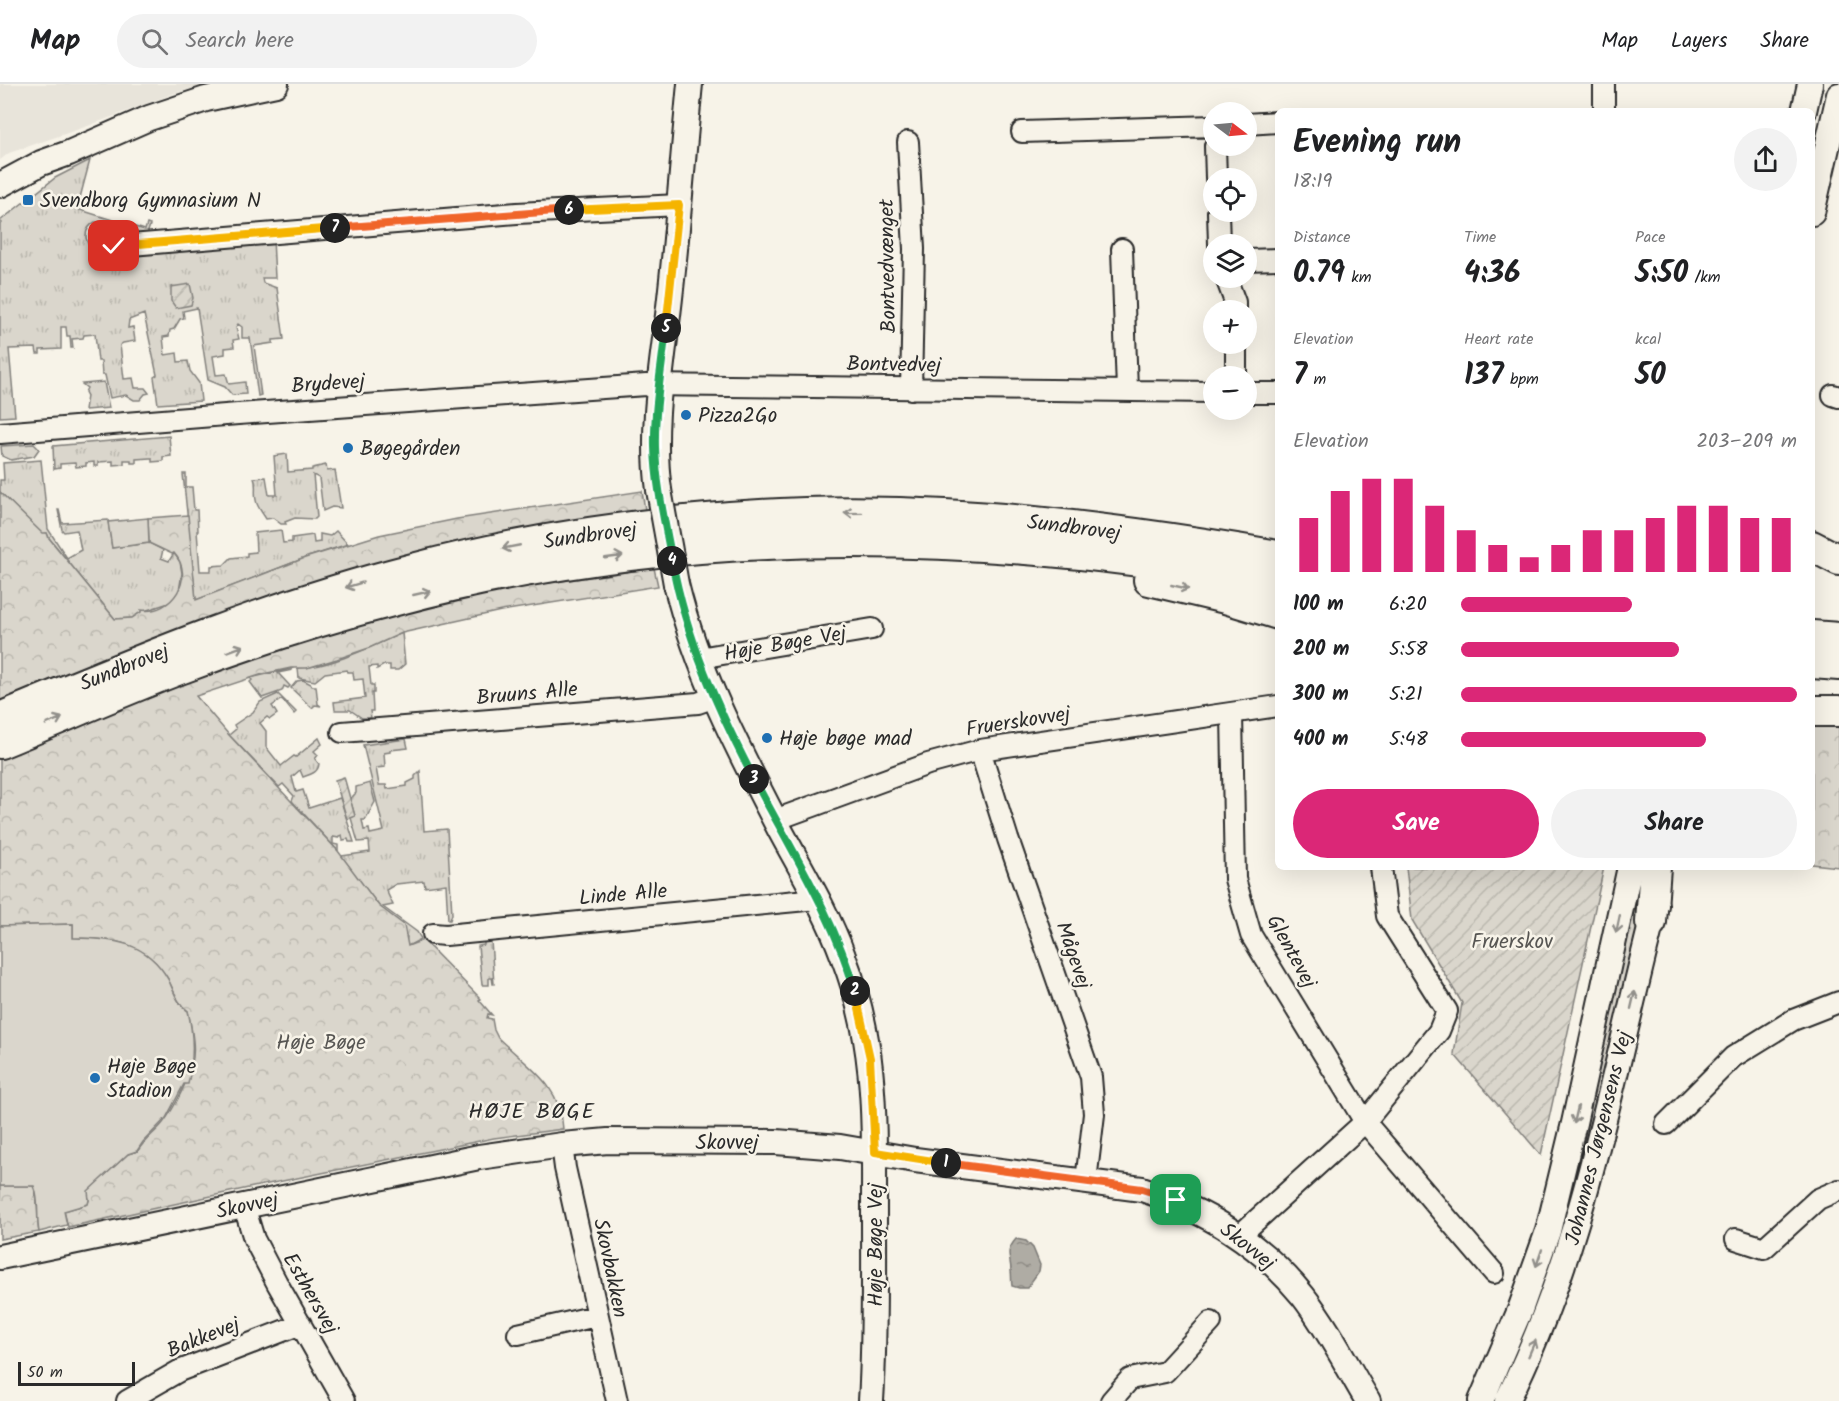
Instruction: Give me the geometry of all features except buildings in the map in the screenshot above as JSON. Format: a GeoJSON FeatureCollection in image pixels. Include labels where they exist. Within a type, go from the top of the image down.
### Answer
{"type":"FeatureCollection","features":[{"type":"Feature","properties":{"kind":"main road"},"geometry":{"type":"LineString","coordinates":[[912,513],[1027,511],[1275,536]]}},
{"type":"Feature","properties":{"kind":"main road","name":"Sundbrovej"},"geometry":{"type":"LineString","coordinates":[[0,718],[261,615],[355,585],[446,560],[569,537],[689,522],[786,514],[912,513],[1045,523],[1275,556]]}},
{"type":"Feature","properties":{"kind":"main road","name":"Sundbrovej"},"geometry":{"type":"LineString","coordinates":[[0,743],[186,666],[282,633],[397,599],[499,576],[578,562],[704,547],[872,540],[971,544],[1106,556],[1275,583]]}},
{"type":"Feature","properties":{"kind":"main road"},"geometry":{"type":"LineString","coordinates":[[704,547],[972,556],[1035,562],[1148,580],[1225,598],[1275,613]]}},
{"type":"Feature","properties":{"kind":"main road"},"geometry":{"type":"LineString","coordinates":[[1815,548],[1839,560]]}},
{"type":"Feature","properties":{"kind":"main road"},"geometry":{"type":"LineString","coordinates":[[1815,636],[1839,638]]}},
{"type":"Feature","properties":{"kind":"main road"},"geometry":{"type":"LineString","coordinates":[[1815,663],[1839,665]]}},
{"type":"Feature","properties":{"kind":"main road"},"geometry":{"type":"LineString","coordinates":[[1815,711],[1839,711]]}},
{"type":"Feature","properties":{"kind":"main road"},"geometry":{"type":"LineString","coordinates":[[1651,922],[1655,870]]}},
{"type":"Feature","properties":{"kind":"street"},"geometry":{"type":"LineString","coordinates":[[0,185],[36,165],[149,118],[206,99],[276,84]]}},
{"type":"Feature","properties":{"kind":"street","name":"Høje Bøge Vej"},"geometry":{"type":"LineString","coordinates":[[690,84],[655,435],[659,490],[676,584],[699,658],[744,759],[818,899],[845,962],[866,1036],[872,1081],[875,1152],[875,1307],[871,1401]]}},
{"type":"Feature","properties":{"kind":"street"},"geometry":{"type":"LineString","coordinates":[[1604,84],[1604,108]]}},
{"type":"Feature","properties":{"kind":"street"},"geometry":{"type":"LineString","coordinates":[[1805,108],[1810,84]]}},
{"type":"Feature","properties":{"kind":"street"},"geometry":{"type":"LineString","coordinates":[[1815,200],[1839,95]]}},
{"type":"Feature","properties":{"kind":"street"},"geometry":{"type":"LineString","coordinates":[[1257,123],[1275,122]]}},
{"type":"Feature","properties":{"kind":"street"},"geometry":{"type":"LineString","coordinates":[[1022,132],[1203,126]]}},
{"type":"Feature","properties":{"kind":"street","name":"Bontvedvænget"},"geometry":{"type":"LineString","coordinates":[[908,142],[914,249],[911,389]]}},
{"type":"Feature","properties":{"kind":"street"},"geometry":{"type":"LineString","coordinates":[[0,198],[69,153]]}},
{"type":"Feature","properties":{"kind":"street"},"geometry":{"type":"LineString","coordinates":[[101,238],[112,245],[120,246],[507,214],[679,205]]}},
{"type":"Feature","properties":{"kind":"street"},"geometry":{"type":"LineString","coordinates":[[1122,249],[1127,390]]}},
{"type":"Feature","properties":{"kind":"street"},"geometry":{"type":"LineString","coordinates":[[1257,260],[1275,259]]}},
{"type":"Feature","properties":{"kind":"street","name":"Brydevej"},"geometry":{"type":"LineString","coordinates":[[0,433],[609,386],[660,386]]}},
{"type":"Feature","properties":{"kind":"street","name":"Bontvedvej"},"geometry":{"type":"LineString","coordinates":[[660,386],[1203,392]]}},
{"type":"Feature","properties":{"kind":"street"},"geometry":{"type":"LineString","coordinates":[[1257,393],[1275,393]]}},
{"type":"Feature","properties":{"kind":"street","name":"Høje Bøge Vej"},"geometry":{"type":"LineString","coordinates":[[699,658],[872,629]]}},
{"type":"Feature","properties":{"kind":"street","name":"Bruuns Alle"},"geometry":{"type":"LineString","coordinates":[[342,732],[698,703],[715,697]]}},
{"type":"Feature","properties":{"kind":"street","name":"Fruerskovvej"},"geometry":{"type":"LineString","coordinates":[[775,820],[928,764],[980,750],[1275,706]]}},
{"type":"Feature","properties":{"kind":"street","name":"Glentevej"},"geometry":{"type":"LineString","coordinates":[[1232,713],[1235,879],[1251,935],[1365,1122],[1494,1273]]}},
{"type":"Feature","properties":{"kind":"street","name":"Mågevej"},"geometry":{"type":"LineString","coordinates":[[980,750],[1008,839],[1091,1077],[1094,1114],[1086,1181]]}},
{"type":"Feature","properties":{"kind":"street"},"geometry":{"type":"LineString","coordinates":[[1240,1235],[1365,1122],[1439,1031],[1447,1011],[1387,916],[1381,870]]}},
{"type":"Feature","properties":{"kind":"street","name":"Johannes Jørgensens Vej"},"geometry":{"type":"LineString","coordinates":[[1481,1401],[1524,1301],[1548,1231],[1577,1112],[1629,870]]}},
{"type":"Feature","properties":{"kind":"street","name":"Johannes Jørgensens Vej"},"geometry":{"type":"LineString","coordinates":[[1507,1401],[1548,1307],[1580,1216],[1664,870]]}},
{"type":"Feature","properties":{"kind":"street","name":"Linde Alle"},"geometry":{"type":"LineString","coordinates":[[433,934],[456,934],[818,899]]}},
{"type":"Feature","properties":{"kind":"street"},"geometry":{"type":"LineString","coordinates":[[1666,1124],[1733,1057],[1793,1020],[1839,1002]]}},
{"type":"Feature","properties":{"kind":"street","name":"Skovvej"},"geometry":{"type":"LineString","coordinates":[[0,1257],[479,1156],[562,1144],[608,1141],[776,1142],[875,1152],[915,1160],[1142,1189],[1176,1200],[1209,1216],[1240,1235],[1274,1264],[1303,1297],[1368,1401]]}},
{"type":"Feature","properties":{"kind":"street","name":"Skovbakken"},"geometry":{"type":"LineString","coordinates":[[562,1144],[564,1168],[617,1401]]}},
{"type":"Feature","properties":{"kind":"street"},"geometry":{"type":"LineString","coordinates":[[1736,1239],[1764,1248],[1818,1199],[1839,1190]]}},
{"type":"Feature","properties":{"kind":"street","name":"Esthersvej"},"geometry":{"type":"LineString","coordinates":[[244,1206],[254,1239],[344,1401]]}},
{"type":"Feature","properties":{"kind":"street"},"geometry":{"type":"LineString","coordinates":[[518,1334],[596,1316]]}},
{"type":"Feature","properties":{"kind":"street"},"geometry":{"type":"LineString","coordinates":[[1111,1401],[1130,1379],[1165,1372],[1211,1322]]}},
{"type":"Feature","properties":{"kind":"street","name":"Bakkevej"},"geometry":{"type":"LineString","coordinates":[[127,1401],[179,1371],[301,1324]]}},
{"type":"Feature","properties":{"kind":"shaded area"},"geometry":{"type":"Polygon","coordinates":[[[0,84],[211,84],[175,93],[9,153],[0,160],[0,84]]]}},
{"type":"Feature","properties":{"kind":"green space"},"geometry":{"type":"Polygon","coordinates":[[[90,160],[77,209],[145,230],[147,224],[150,225],[146,238],[118,240],[111,226],[95,222],[88,230],[86,238],[95,250],[100,252],[273,239],[275,278],[262,278],[263,283],[277,288],[284,339],[254,346],[261,395],[258,396],[250,338],[242,338],[242,327],[238,324],[236,327],[239,339],[233,340],[234,347],[225,348],[225,354],[213,356],[216,375],[226,374],[229,384],[245,382],[246,394],[232,395],[225,387],[208,380],[197,308],[183,311],[184,318],[180,319],[174,329],[170,330],[169,336],[163,337],[165,355],[177,353],[178,362],[188,361],[190,371],[199,383],[201,401],[158,404],[154,377],[157,375],[144,314],[129,320],[128,328],[133,327],[135,341],[120,345],[124,379],[133,378],[135,388],[145,388],[149,393],[140,400],[134,400],[126,395],[110,398],[105,375],[102,375],[101,361],[98,361],[95,334],[72,339],[73,348],[71,348],[70,336],[67,336],[66,327],[61,327],[61,349],[40,350],[40,354],[37,354],[36,348],[9,349],[15,416],[0,417],[0,225],[2,223],[0,221],[24,202],[26,204],[33,200],[31,197],[55,178],[90,160]]]}},
{"type":"Feature","properties":{"kind":"green space"},"geometry":{"type":"Polygon","coordinates":[[[190,284],[193,298],[191,305],[176,308],[171,301],[171,287],[190,284]]]}},
{"type":"Feature","properties":{"kind":"green space"},"geometry":{"type":"Polygon","coordinates":[[[104,382],[109,408],[85,410],[87,388],[82,384],[104,382]]]}},
{"type":"Feature","properties":{"kind":"green space"},"geometry":{"type":"Polygon","coordinates":[[[169,436],[171,456],[163,457],[163,461],[152,462],[150,458],[136,459],[136,463],[124,460],[124,464],[113,465],[113,461],[98,462],[98,466],[94,466],[94,462],[76,467],[75,463],[60,464],[60,468],[54,469],[53,446],[169,436]]]}},
{"type":"Feature","properties":{"kind":"green space"},"geometry":{"type":"Polygon","coordinates":[[[34,444],[39,449],[34,456],[11,460],[2,456],[1,446],[34,444]]]}},
{"type":"Feature","properties":{"kind":"green space"},"geometry":{"type":"Polygon","coordinates":[[[287,454],[288,472],[312,470],[312,468],[326,465],[327,471],[335,470],[341,508],[332,507],[323,511],[319,478],[313,475],[317,517],[315,519],[295,518],[285,522],[286,524],[281,524],[273,518],[266,519],[257,503],[254,478],[266,477],[269,495],[277,495],[274,456],[287,454]]]}},
{"type":"Feature","properties":{"kind":"green space"},"geometry":{"type":"Polygon","coordinates":[[[41,460],[48,529],[67,558],[81,550],[77,530],[64,532],[62,530],[58,510],[62,523],[108,520],[112,548],[149,543],[163,550],[161,558],[169,561],[174,553],[180,562],[182,573],[179,591],[173,600],[141,612],[132,618],[115,619],[47,533],[42,534],[0,492],[0,480],[4,480],[3,463],[41,460]]]}},
{"type":"Feature","properties":{"kind":"green space"},"geometry":{"type":"Polygon","coordinates":[[[183,474],[186,474],[186,487],[192,487],[194,510],[197,510],[200,571],[211,571],[211,566],[224,565],[231,558],[256,552],[255,533],[281,530],[283,543],[292,542],[292,538],[313,535],[314,543],[320,542],[320,534],[330,536],[336,531],[348,544],[196,600],[183,474]]]}},
{"type":"Feature","properties":{"kind":"green space"},"geometry":{"type":"Polygon","coordinates":[[[642,491],[645,510],[479,538],[360,570],[0,703],[0,492],[42,533],[47,533],[115,619],[132,618],[141,610],[162,607],[171,600],[181,583],[180,563],[174,553],[149,543],[148,518],[188,515],[196,600],[305,558],[379,535],[457,519],[642,491]]]}},
{"type":"Feature","properties":{"kind":"green space"},"geometry":{"type":"Polygon","coordinates":[[[148,518],[149,543],[112,548],[108,522],[148,518]]]}},
{"type":"Feature","properties":{"kind":"green space","name":"Høje Bøge"},"geometry":{"type":"Polygon","coordinates":[[[654,568],[658,586],[501,611],[402,633],[337,659],[307,668],[291,668],[263,674],[196,696],[229,735],[338,851],[379,906],[404,925],[408,946],[423,940],[481,999],[479,1000],[492,1015],[488,1014],[487,1018],[492,1019],[498,1038],[549,1088],[561,1113],[563,1129],[494,1138],[68,1227],[64,1211],[88,1204],[87,1191],[128,1154],[138,1151],[167,1117],[190,1071],[193,1037],[188,1011],[178,1001],[159,966],[139,950],[115,941],[73,938],[73,924],[0,926],[0,756],[206,673],[364,623],[505,589],[654,568]]]}},
{"type":"Feature","properties":{"kind":"green space"},"geometry":{"type":"Polygon","coordinates":[[[402,633],[405,664],[398,670],[390,670],[390,665],[377,669],[377,666],[369,667],[371,685],[374,685],[371,718],[362,718],[350,710],[335,710],[334,702],[365,698],[363,679],[354,680],[353,672],[347,672],[347,670],[325,673],[315,681],[299,678],[298,668],[337,660],[402,633]]]}},
{"type":"Feature","properties":{"kind":"green space"},"geometry":{"type":"Polygon","coordinates":[[[293,668],[278,673],[290,686],[288,688],[284,686],[282,691],[262,698],[250,682],[252,680],[250,678],[293,668]]]}},
{"type":"Feature","properties":{"kind":"green space"},"geometry":{"type":"Polygon","coordinates":[[[303,680],[316,686],[318,704],[321,706],[315,705],[312,708],[291,688],[297,681],[303,680]]]}},
{"type":"Feature","properties":{"kind":"green space"},"geometry":{"type":"Polygon","coordinates":[[[278,694],[296,712],[294,714],[282,699],[272,706],[277,714],[270,719],[267,717],[260,723],[266,731],[266,747],[281,766],[319,738],[322,744],[314,751],[318,755],[315,759],[319,764],[317,769],[314,773],[303,777],[300,770],[292,777],[296,792],[303,790],[309,808],[340,798],[354,842],[349,842],[348,839],[343,840],[342,835],[339,838],[333,837],[333,844],[338,845],[338,851],[292,801],[294,796],[283,784],[279,787],[229,735],[236,729],[234,725],[253,712],[260,702],[278,694]]]}},
{"type":"Feature","properties":{"kind":"green space"},"geometry":{"type":"Polygon","coordinates":[[[1815,725],[1839,726],[1839,867],[1815,864],[1815,725]]]}},
{"type":"Feature","properties":{"kind":"green space"},"geometry":{"type":"Polygon","coordinates":[[[406,739],[408,748],[384,753],[385,767],[376,768],[379,785],[386,785],[387,789],[407,786],[407,783],[415,779],[420,771],[424,831],[447,829],[452,914],[448,920],[446,884],[425,887],[424,881],[396,884],[386,890],[393,905],[383,907],[417,932],[421,939],[408,946],[407,937],[379,906],[341,856],[370,852],[369,841],[358,842],[351,818],[355,816],[350,799],[356,793],[356,787],[370,783],[375,802],[365,820],[362,820],[364,830],[369,829],[370,834],[384,831],[363,745],[406,739]]]}},
{"type":"Feature","properties":{"kind":"green space"},"geometry":{"type":"Polygon","coordinates":[[[344,777],[355,816],[347,819],[335,780],[344,777]]]}},
{"type":"Feature","properties":{"kind":"green space","name":"Fruerskov"},"geometry":{"type":"Polygon","coordinates":[[[1406,870],[1603,870],[1541,1155],[1454,1054],[1462,1003],[1412,920],[1406,870]]]}},
{"type":"Feature","properties":{"kind":"green space"},"geometry":{"type":"Polygon","coordinates":[[[1640,870],[1643,920],[1567,1233],[1520,1347],[1557,1232],[1640,870]]]}},
{"type":"Feature","properties":{"kind":"green space","name":"Høje Bøge Stadion"},"geometry":{"type":"Polygon","coordinates":[[[73,924],[73,938],[102,939],[128,945],[150,957],[159,966],[178,1001],[188,1011],[192,1038],[191,1066],[188,1084],[184,1084],[166,1118],[137,1151],[128,1154],[88,1191],[88,1204],[64,1211],[67,1225],[39,1232],[34,1186],[0,1186],[0,926],[73,924]]]}},
{"type":"Feature","properties":{"kind":"green space"},"geometry":{"type":"Polygon","coordinates":[[[491,941],[494,984],[492,978],[489,978],[489,985],[482,985],[478,946],[491,941]]]}},
{"type":"Feature","properties":{"kind":"green space"},"geometry":{"type":"Polygon","coordinates":[[[0,1186],[33,1186],[39,1232],[0,1239],[0,1186]]]}},
{"type":"Feature","properties":{"kind":"water"},"geometry":{"type":"Polygon","coordinates":[[[1016,1239],[1026,1241],[1033,1248],[1040,1265],[1039,1271],[1027,1288],[1012,1286],[1009,1252],[1016,1239]]]}},
{"type":"Feature","properties":{"kind":"place","name":"Svendborg Gymnasium N"},"geometry":{"type":"Point","coordinates":[28,200]}},
{"type":"Feature","properties":{"kind":"place","name":"Pizza2Go"},"geometry":{"type":"Point","coordinates":[686,415]}},
{"type":"Feature","properties":{"kind":"place","name":"Bøgegården"},"geometry":{"type":"Point","coordinates":[348,448]}},
{"type":"Feature","properties":{"kind":"place","name":"Høje bøge mad"},"geometry":{"type":"Point","coordinates":[767,738]}},
{"type":"Feature","properties":{"kind":"place","name":"Høje Bøge Stadion"},"geometry":{"type":"Point","coordinates":[95,1078]}},
{"type":"Feature","properties":{"kind":"district","name":"HØJE BØGE"},"geometry":{"type":"Point","coordinates":[532,1110]}},
{"type":"Feature","properties":{"kind":"route"},"geometry":{"type":"LineString","coordinates":[[114,246],[518,213],[679,205],[655,435],[658,480],[676,584],[692,639],[731,734],[818,899],[843,954],[857,1000],[870,1058],[875,1152],[915,1160],[1142,1189],[1176,1200]]}}]}
